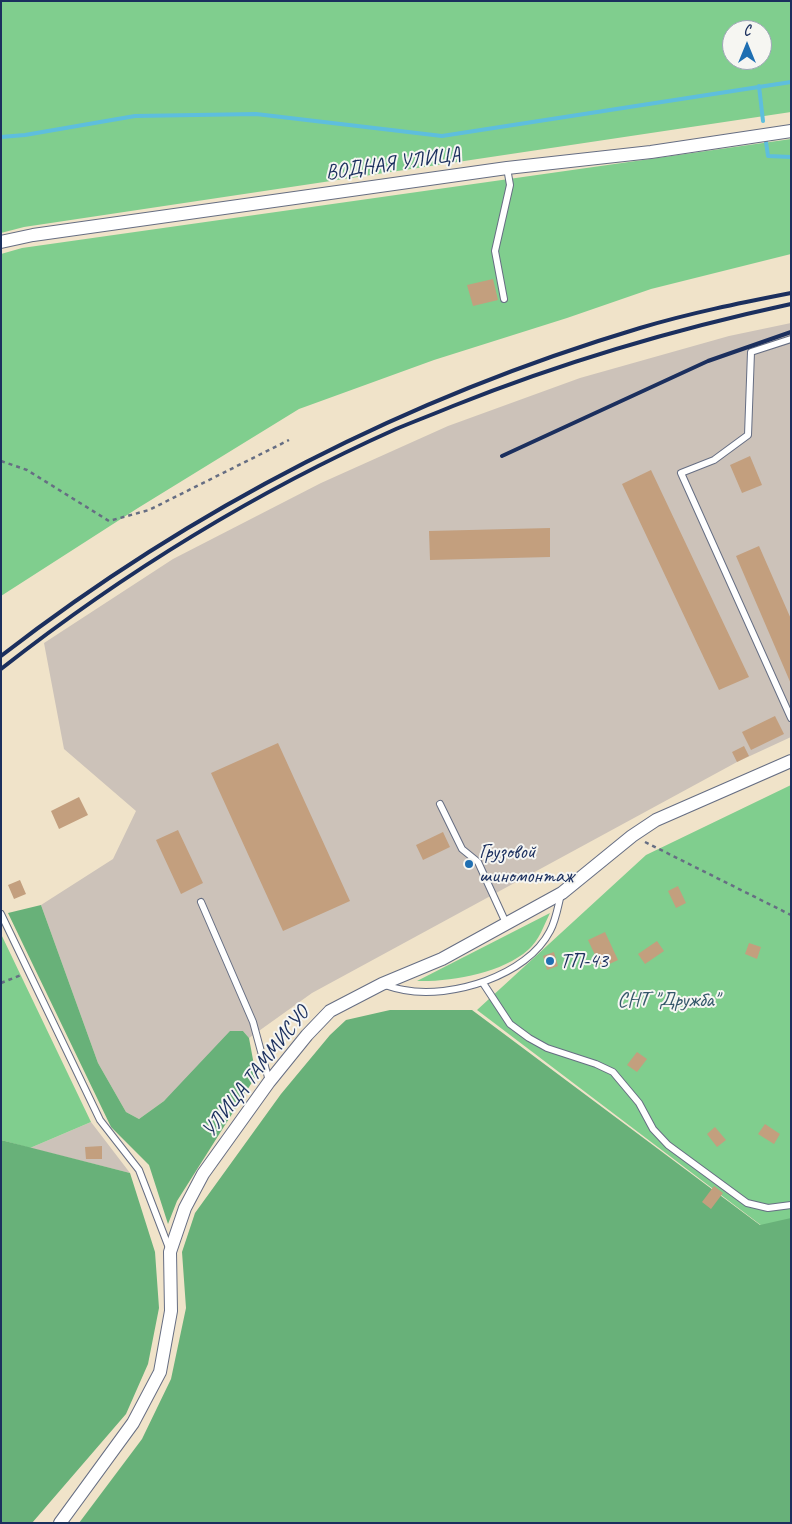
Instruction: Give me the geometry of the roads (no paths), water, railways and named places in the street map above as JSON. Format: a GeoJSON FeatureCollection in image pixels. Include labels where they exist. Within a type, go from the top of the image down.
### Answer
{"type":"FeatureCollection","features":[{"type":"Feature","properties":{"kind":"street","name":"ВОДНАЯ УЛИЦА"},"geometry":{"type":"LineString","coordinates":[[1,242],[34,235],[507,168],[651,152],[791,131]]}},
{"type":"Feature","properties":{"kind":"street","name":"УЛИЦА ТАММИСУО"},"geometry":{"type":"LineString","coordinates":[[60,1523],[133,1423],[160,1372],[171,1311],[170,1252],[185,1208],[203,1174],[269,1082],[307,1035],[330,1011],[382,984],[442,959],[562,892],[632,836],[656,820],[791,761]]}},
{"type":"Feature","properties":{"kind":"lane"},"geometry":{"type":"LineString","coordinates":[[504,299],[495,251],[510,185],[507,168]]}},
{"type":"Feature","properties":{"kind":"lane"},"geometry":{"type":"LineString","coordinates":[[791,339],[751,352],[748,435],[714,460],[680,473],[791,718]]}},
{"type":"Feature","properties":{"kind":"lane"},"geometry":{"type":"LineString","coordinates":[[440,804],[462,849],[478,862],[506,923]]}},
{"type":"Feature","properties":{"kind":"lane"},"geometry":{"type":"LineString","coordinates":[[382,984],[403,990],[425,992],[483,983],[524,962],[542,944],[550,932],[562,892]]}},
{"type":"Feature","properties":{"kind":"lane"},"geometry":{"type":"LineString","coordinates":[[201,902],[253,1022],[269,1082]]}},
{"type":"Feature","properties":{"kind":"lane"},"geometry":{"type":"LineString","coordinates":[[1,914],[100,1120],[139,1170],[170,1252]]}},
{"type":"Feature","properties":{"kind":"lane"},"geometry":{"type":"LineString","coordinates":[[483,983],[510,1024],[529,1038],[546,1048],[596,1064],[613,1072],[639,1103],[653,1129],[668,1145],[746,1203],[768,1208],[791,1205]]}},
{"type":"Feature","properties":{"kind":"waterway"},"geometry":{"type":"LineString","coordinates":[[1,137],[25,135],[135,116],[256,114],[442,136],[791,82]]}},
{"type":"Feature","properties":{"kind":"waterway"},"geometry":{"type":"LineString","coordinates":[[759,86],[763,121]]}},
{"type":"Feature","properties":{"kind":"waterway"},"geometry":{"type":"LineString","coordinates":[[766,142],[768,156],[791,157]]}},
{"type":"Feature","properties":{"kind":"railway"},"geometry":{"type":"LineString","coordinates":[[1,656],[74,602],[149,552],[226,505],[306,462],[387,423],[470,388],[554,356],[640,328],[696,313],[791,293]]}},
{"type":"Feature","properties":{"kind":"railway"},"geometry":{"type":"LineString","coordinates":[[1,669],[94,600],[191,537],[292,480],[396,429],[494,390],[578,361],[705,324],[791,304]]}},
{"type":"Feature","properties":{"kind":"railway"},"geometry":{"type":"LineString","coordinates":[[502,456],[708,361],[791,332]]}},
{"type":"Feature","properties":{"kind":"place","name":"Грузовой шиномонтаж"},"geometry":{"type":"Point","coordinates":[469,864]}},
{"type":"Feature","properties":{"kind":"place","name":"ТП-43"},"geometry":{"type":"Point","coordinates":[550,961]}},
{"type":"Feature","properties":{"kind":"park label","name":"СНТ \"Дружба\""},"geometry":{"type":"Point","coordinates":[668,1000]}}]}
